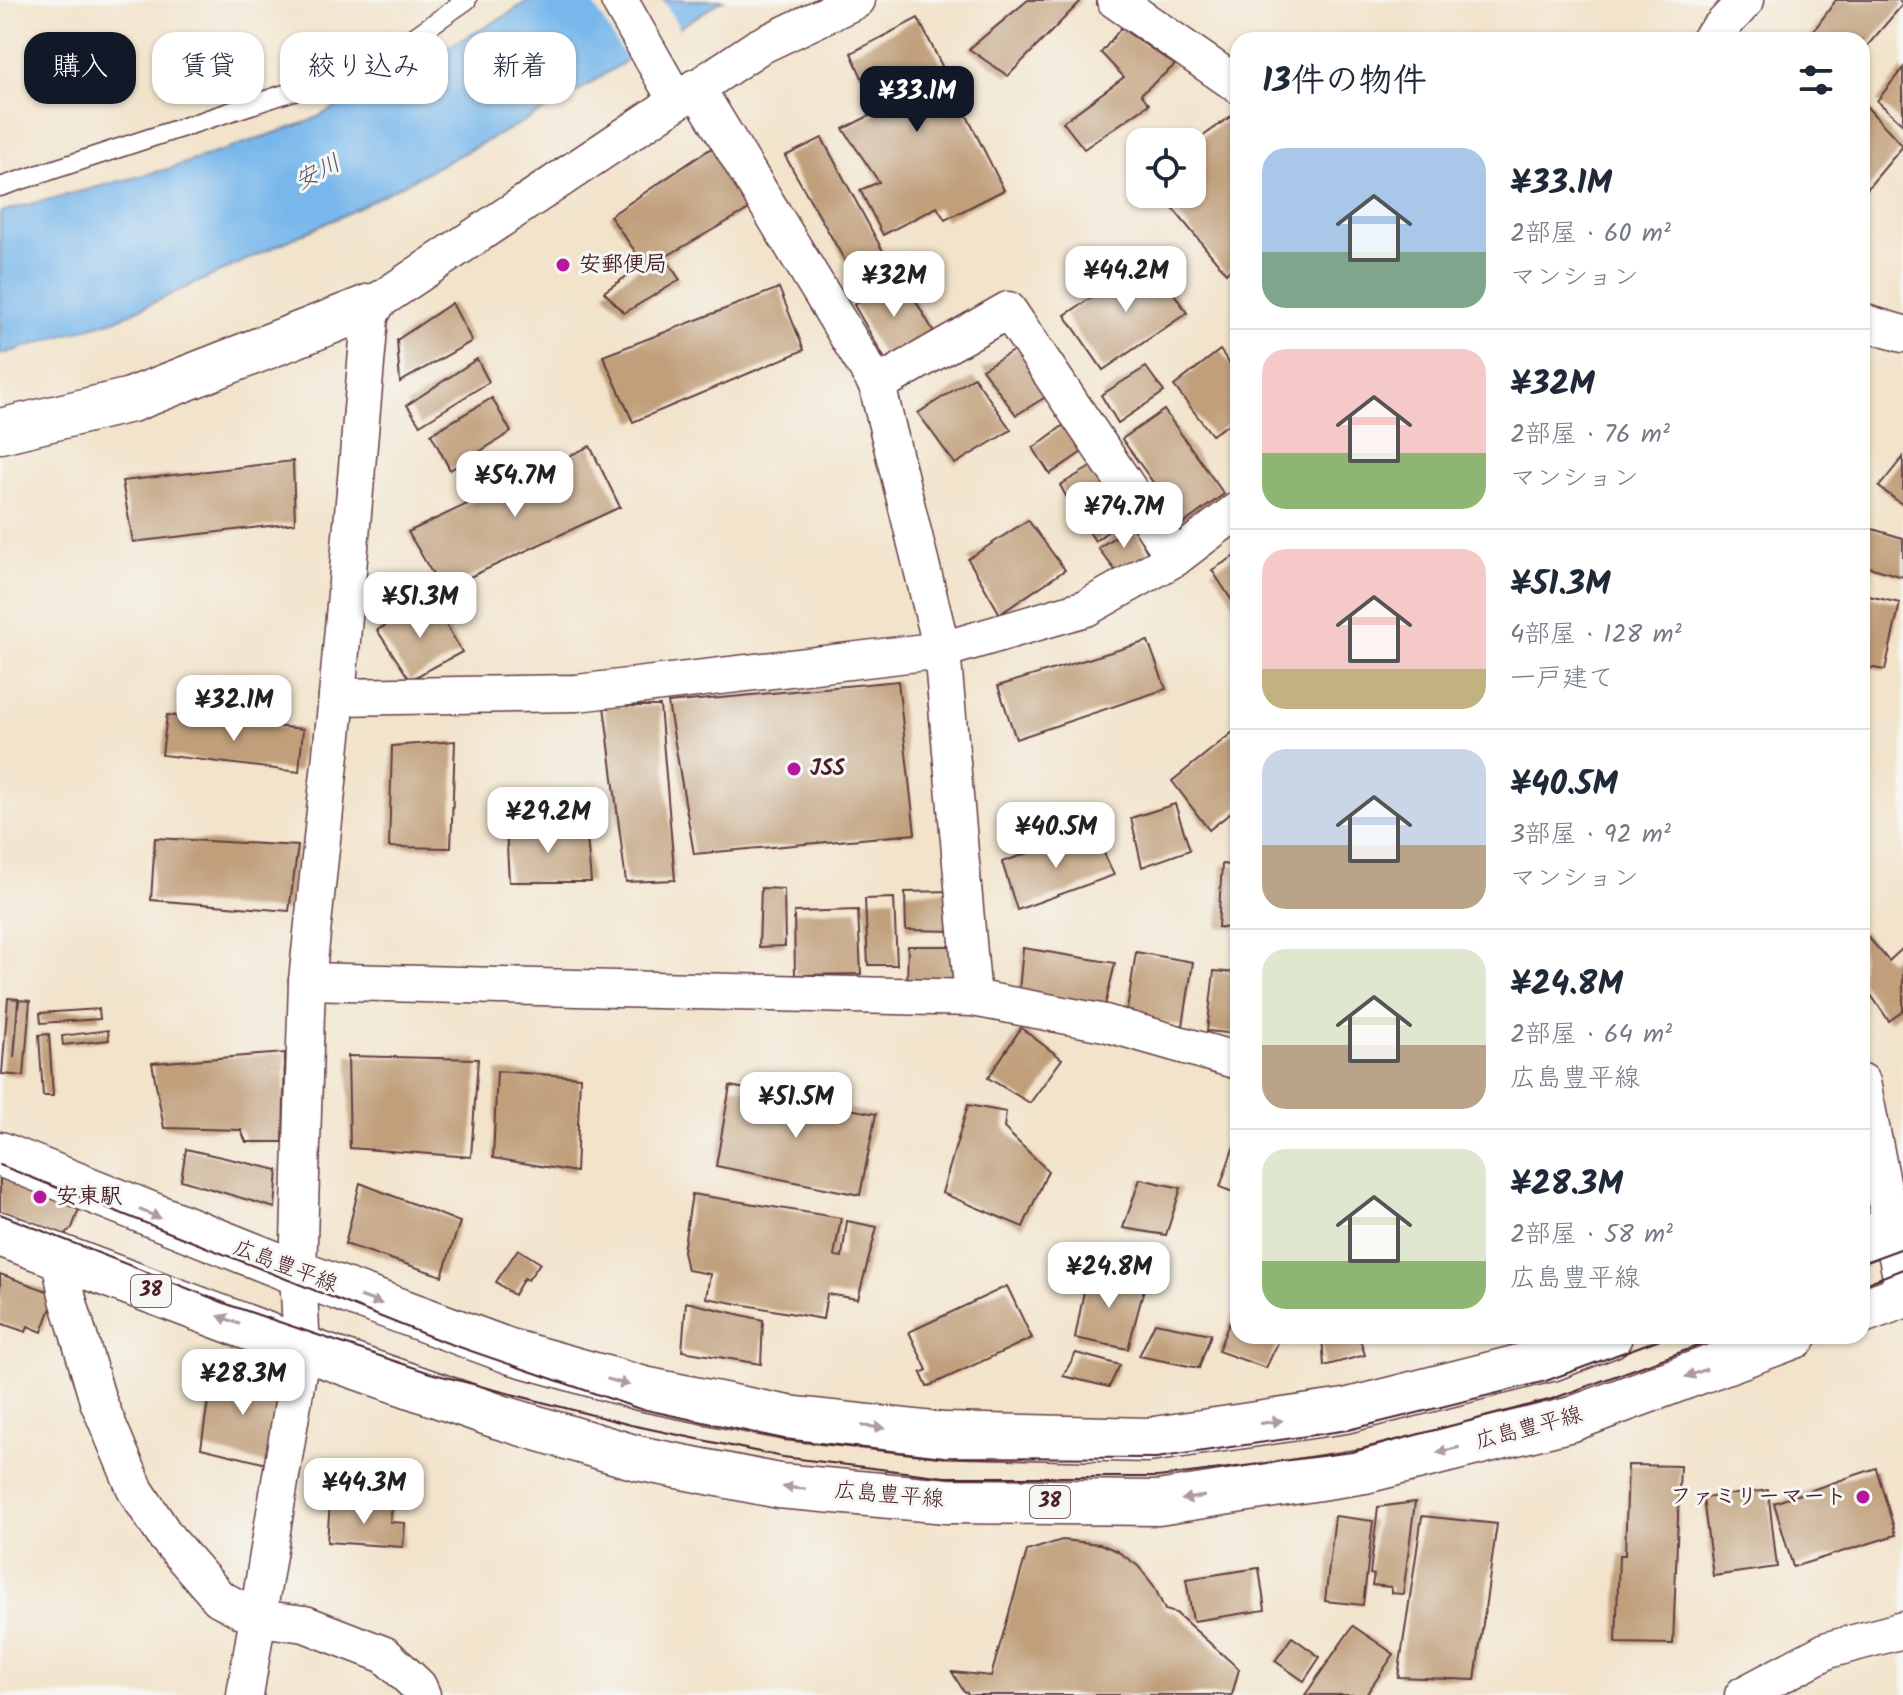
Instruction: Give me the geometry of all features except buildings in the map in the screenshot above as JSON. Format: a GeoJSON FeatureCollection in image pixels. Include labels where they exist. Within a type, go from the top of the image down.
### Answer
{"type":"FeatureCollection","features":[{"type":"Feature","properties":{"kind":"main road"},"geometry":{"type":"LineString","coordinates":[[0,431],[131,400],[371,306]]}},
{"type":"Feature","properties":{"kind":"main road","name":"広島豊平線"},"geometry":{"type":"LineString","coordinates":[[0,1154],[298,1273],[512,1352],[644,1389],[788,1418],[944,1435],[1148,1440],[1330,1414],[1551,1359],[1589,1344]]}},
{"type":"Feature","properties":{"kind":"main road","name":"広島豊平線"},"geometry":{"type":"LineString","coordinates":[[0,1234],[302,1348],[500,1417],[637,1458],[779,1486],[947,1501],[1158,1503],[1365,1471],[1572,1419],[1774,1344]]}},
{"type":"Feature","properties":{"kind":"main road"},"geometry":{"type":"LineString","coordinates":[[1870,1308],[1903,1296]]}},
{"type":"Feature","properties":{"kind":"street"},"geometry":{"type":"LineString","coordinates":[[619,0],[877,385],[942,650],[973,998]]}},
{"type":"Feature","properties":{"kind":"street"},"geometry":{"type":"LineString","coordinates":[[245,1695],[302,1348],[298,1273],[307,981],[337,697],[371,306],[680,92],[758,47],[857,0]]}},
{"type":"Feature","properties":{"kind":"street"},"geometry":{"type":"LineString","coordinates":[[1115,0],[1230,79]]}},
{"type":"Feature","properties":{"kind":"street"},"geometry":{"type":"LineString","coordinates":[[1716,32],[1746,0]]}},
{"type":"Feature","properties":{"kind":"street"},"geometry":{"type":"LineString","coordinates":[[877,385],[1008,310],[1175,558]]}},
{"type":"Feature","properties":{"kind":"street"},"geometry":{"type":"LineString","coordinates":[[1870,324],[1903,334]]}},
{"type":"Feature","properties":{"kind":"street"},"geometry":{"type":"LineString","coordinates":[[337,697],[577,693],[942,650],[1086,608],[1175,558],[1230,516]]}},
{"type":"Feature","properties":{"kind":"street"},"geometry":{"type":"LineString","coordinates":[[307,981],[973,998],[1105,1023],[1230,1059]]}},
{"type":"Feature","properties":{"kind":"street"},"geometry":{"type":"LineString","coordinates":[[1870,1134],[1886,1231],[1903,1287]]}},
{"type":"Feature","properties":{"kind":"street"},"geometry":{"type":"LineString","coordinates":[[59,1256],[68,1299],[98,1401],[136,1491],[166,1537],[219,1598],[257,1618],[305,1624],[385,1655],[418,1686],[422,1695]]}},
{"type":"Feature","properties":{"kind":"street"},"geometry":{"type":"LineString","coordinates":[[1743,1695],[1828,1650],[1903,1630]]}},
{"type":"Feature","properties":{"kind":"lane"},"geometry":{"type":"LineString","coordinates":[[0,187],[309,86],[414,37],[467,0]]}},
{"type":"Feature","properties":{"kind":"water"},"geometry":{"type":"Polygon","coordinates":[[[529,0],[723,0],[576,92],[576,32],[476,32],[529,0]]]}},
{"type":"Feature","properties":{"kind":"water","name":"安川"},"geometry":{"type":"Polygon","coordinates":[[[464,38],[464,104],[557,104],[346,214],[120,318],[0,355],[0,212],[168,169],[310,121],[342,104],[448,104],[448,47],[464,38]]]}},
{"type":"Feature","properties":{"kind":"pier"},"geometry":{"type":"Polygon","coordinates":[[[591,0],[663,0],[681,31],[629,64],[591,0]]]}},
{"type":"Feature","properties":{"kind":"tram line"},"geometry":{"type":"LineString","coordinates":[[0,1165],[439,1340],[637,1408],[784,1439],[944,1457],[1156,1458],[1348,1430],[1546,1381],[1646,1344]]}},
{"type":"Feature","properties":{"kind":"tram line"},"geometry":{"type":"LineString","coordinates":[[0,1214],[232,1306],[430,1373],[631,1425],[783,1457],[945,1477],[1158,1477],[1352,1452],[1552,1399],[1703,1344]]}},
{"type":"Feature","properties":{"kind":"tram line"},"geometry":{"type":"LineString","coordinates":[[1870,1260],[1903,1248]]}},
{"type":"Feature","properties":{"kind":"tram line"},"geometry":{"type":"LineString","coordinates":[[1870,1282],[1903,1269]]}},
{"type":"Feature","properties":{"kind":"place","name":"安郵便局"},"geometry":{"type":"Point","coordinates":[563,265]}},
{"type":"Feature","properties":{"kind":"place","name":"JSS"},"geometry":{"type":"Point","coordinates":[794,769]}},
{"type":"Feature","properties":{"kind":"place","name":"安東駅"},"geometry":{"type":"Point","coordinates":[40,1197]}},
{"type":"Feature","properties":{"kind":"place","name":"ファミリーマート"},"geometry":{"type":"Point","coordinates":[1863,1497]}}]}
